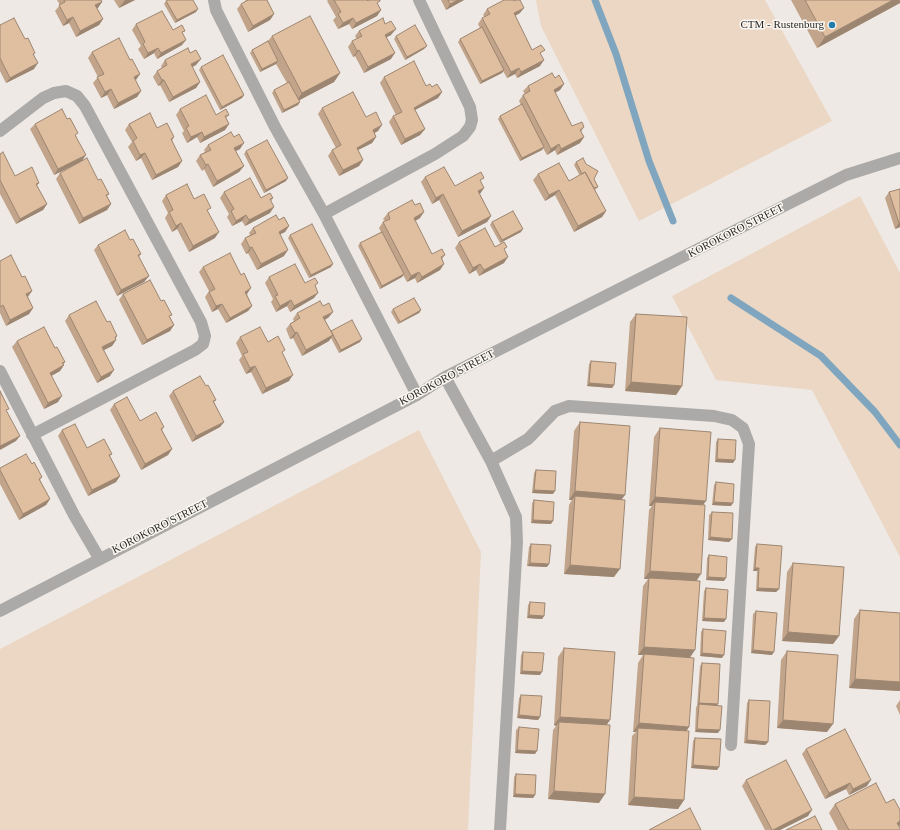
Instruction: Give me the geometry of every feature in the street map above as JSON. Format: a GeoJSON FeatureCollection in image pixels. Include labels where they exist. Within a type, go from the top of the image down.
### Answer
{"type":"FeatureCollection","features":[{"type":"Feature","properties":{"kind":"street"},"geometry":{"type":"LineString","coordinates":[[214,0],[216,10],[275,128],[324,214],[417,395]]}},
{"type":"Feature","properties":{"kind":"street"},"geometry":{"type":"LineString","coordinates":[[324,214],[434,154],[463,136],[470,127],[472,120],[470,107],[419,0]]}},
{"type":"Feature","properties":{"kind":"street"},"geometry":{"type":"LineString","coordinates":[[0,131],[43,98],[54,93],[66,91],[77,96],[89,113],[202,322],[205,336],[203,344],[195,350],[32,434]]}},
{"type":"Feature","properties":{"kind":"street","name":"KOROKORO STREET"},"geometry":{"type":"LineString","coordinates":[[0,611],[99,558],[417,395],[445,377],[720,238],[846,176],[900,158]]}},
{"type":"Feature","properties":{"kind":"street"},"geometry":{"type":"LineString","coordinates":[[0,371],[74,515],[99,558]]}},
{"type":"Feature","properties":{"kind":"street"},"geometry":{"type":"LineString","coordinates":[[445,377],[491,461],[516,517],[517,542],[500,830]]}},
{"type":"Feature","properties":{"kind":"street"},"geometry":{"type":"LineString","coordinates":[[491,461],[528,439],[555,411],[569,406],[714,416],[732,420],[743,428],[749,444],[731,745]]}},
{"type":"Feature","properties":{"kind":"shaded area"},"geometry":{"type":"Polygon","coordinates":[[[536,0],[765,0],[832,121],[639,221],[541,26],[536,0]]]}},
{"type":"Feature","properties":{"kind":"shaded area"},"geometry":{"type":"Polygon","coordinates":[[[860,196],[900,273],[900,557],[812,390],[716,380],[672,296],[860,196]]]}},
{"type":"Feature","properties":{"kind":"shaded area"},"geometry":{"type":"Polygon","coordinates":[[[419,430],[481,552],[468,830],[0,830],[0,649],[419,430]]]}},
{"type":"Feature","properties":{"kind":"building"},"geometry":{"type":"Polygon","coordinates":[[[64,0],[101,0],[102,2],[95,5],[103,19],[80,31],[73,17],[67,20],[59,5],[65,2],[64,0]]]}},
{"type":"Feature","properties":{"kind":"building"},"geometry":{"type":"Polygon","coordinates":[[[193,0],[198,9],[177,20],[166,1],[193,0]]]}},
{"type":"Feature","properties":{"kind":"building"},"geometry":{"type":"Polygon","coordinates":[[[248,0],[267,0],[274,14],[253,26],[241,4],[248,0]]]}},
{"type":"Feature","properties":{"kind":"building"},"geometry":{"type":"Polygon","coordinates":[[[334,0],[380,0],[377,3],[381,10],[356,23],[353,18],[343,23],[338,14],[341,12],[334,0]]]}},
{"type":"Feature","properties":{"kind":"building"},"geometry":{"type":"Polygon","coordinates":[[[448,0],[458,0],[450,4],[448,0]]]}},
{"type":"Feature","properties":{"kind":"building"},"geometry":{"type":"Polygon","coordinates":[[[504,0],[520,0],[524,8],[514,13],[532,50],[541,45],[545,50],[540,53],[544,60],[521,72],[519,68],[511,72],[482,18],[490,14],[487,9],[504,0]]]}},
{"type":"Feature","properties":{"kind":"building"},"geometry":{"type":"Polygon","coordinates":[[[805,0],[893,0],[825,37],[805,0]]]}},
{"type":"Feature","properties":{"kind":"building"},"geometry":{"type":"Polygon","coordinates":[[[162,11],[173,30],[182,25],[185,31],[182,32],[186,40],[161,53],[158,48],[148,53],[143,44],[145,42],[136,24],[162,11]]]}},
{"type":"Feature","properties":{"kind":"building"},"geometry":{"type":"Polygon","coordinates":[[[310,16],[340,73],[302,93],[272,36],[310,16]]]}},
{"type":"Feature","properties":{"kind":"building"},"geometry":{"type":"Polygon","coordinates":[[[14,18],[25,39],[28,38],[35,53],[33,54],[38,63],[10,78],[0,58],[0,25],[14,18]]]}},
{"type":"Feature","properties":{"kind":"building"},"geometry":{"type":"Polygon","coordinates":[[[383,18],[385,24],[391,21],[396,29],[385,35],[395,53],[368,67],[359,50],[357,51],[352,41],[362,36],[359,31],[383,18]]]}},
{"type":"Feature","properties":{"kind":"building"},"geometry":{"type":"Polygon","coordinates":[[[415,25],[427,46],[407,57],[396,36],[415,25]]]}},
{"type":"Feature","properties":{"kind":"building"},"geometry":{"type":"Polygon","coordinates":[[[482,27],[504,70],[482,81],[460,39],[482,27]]]}},
{"type":"Feature","properties":{"kind":"building"},"geometry":{"type":"Polygon","coordinates":[[[119,38],[130,60],[132,59],[140,74],[134,77],[141,91],[118,103],[111,89],[105,92],[97,77],[104,74],[92,52],[119,38]]]}},
{"type":"Feature","properties":{"kind":"building"},"geometry":{"type":"Polygon","coordinates":[[[268,41],[278,61],[262,69],[252,50],[268,41]]]}},
{"type":"Feature","properties":{"kind":"building"},"geometry":{"type":"Polygon","coordinates":[[[188,48],[190,53],[196,50],[201,59],[191,64],[200,82],[173,97],[164,80],[162,80],[157,71],[167,65],[165,60],[188,48]]]}},
{"type":"Feature","properties":{"kind":"building"},"geometry":{"type":"Polygon","coordinates":[[[223,55],[244,95],[222,107],[201,67],[223,55]]]}},
{"type":"Feature","properties":{"kind":"building"},"geometry":{"type":"Polygon","coordinates":[[[414,61],[426,86],[430,84],[432,87],[437,84],[442,92],[414,108],[425,129],[405,139],[393,116],[402,112],[384,77],[414,61]]]}},
{"type":"Feature","properties":{"kind":"building"},"geometry":{"type":"Polygon","coordinates":[[[552,73],[555,78],[559,75],[564,84],[554,90],[572,126],[582,122],[584,127],[580,130],[584,137],[561,149],[559,144],[551,149],[523,95],[530,91],[528,86],[552,73]]]}},
{"type":"Feature","properties":{"kind":"building"},"geometry":{"type":"Polygon","coordinates":[[[289,82],[300,102],[284,110],[274,90],[289,82]]]}},
{"type":"Feature","properties":{"kind":"building"},"geometry":{"type":"Polygon","coordinates":[[[353,92],[366,117],[376,112],[382,125],[373,130],[376,137],[357,148],[363,160],[343,170],[332,150],[341,145],[322,108],[353,92]]]}},
{"type":"Feature","properties":{"kind":"building"},"geometry":{"type":"Polygon","coordinates":[[[206,95],[216,115],[226,109],[229,115],[225,116],[229,124],[204,137],[202,132],[191,137],[186,128],[189,126],[180,109],[206,95]]]}},
{"type":"Feature","properties":{"kind":"building"},"geometry":{"type":"Polygon","coordinates":[[[522,104],[544,147],[522,158],[500,116],[522,104]]]}},
{"type":"Feature","properties":{"kind":"building"},"geometry":{"type":"Polygon","coordinates":[[[62,109],[67,119],[70,118],[78,133],[75,135],[86,155],[58,169],[35,124],[62,109]]]}},
{"type":"Feature","properties":{"kind":"building"},"geometry":{"type":"Polygon","coordinates":[[[150,113],[157,128],[167,123],[174,137],[171,139],[182,161],[156,175],[145,153],[140,155],[133,141],[137,138],[129,124],[150,113]]]}},
{"type":"Feature","properties":{"kind":"building"},"geometry":{"type":"Polygon","coordinates":[[[231,132],[234,137],[239,134],[244,143],[234,148],[244,166],[217,181],[208,164],[206,165],[200,155],[211,150],[208,145],[231,132]]]}},
{"type":"Feature","properties":{"kind":"building"},"geometry":{"type":"Polygon","coordinates":[[[267,140],[288,178],[266,190],[246,151],[267,140]]]}},
{"type":"Feature","properties":{"kind":"building"},"geometry":{"type":"Polygon","coordinates":[[[3,152],[15,176],[32,167],[39,183],[36,184],[47,204],[20,219],[0,180],[0,154],[3,152]]]}},
{"type":"Feature","properties":{"kind":"building"},"geometry":{"type":"Polygon","coordinates":[[[87,158],[98,180],[101,179],[109,194],[106,195],[111,204],[83,218],[60,173],[87,158]]]}},
{"type":"Feature","properties":{"kind":"building"},"geometry":{"type":"Polygon","coordinates":[[[583,158],[586,164],[598,171],[594,179],[598,187],[594,188],[585,172],[582,174],[576,162],[583,158]]]}},
{"type":"Feature","properties":{"kind":"building"},"geometry":{"type":"Polygon","coordinates":[[[559,163],[569,181],[585,172],[606,211],[578,226],[559,190],[549,195],[538,174],[559,163]]]}},
{"type":"Feature","properties":{"kind":"building"},"geometry":{"type":"Polygon","coordinates":[[[444,167],[455,186],[481,172],[484,178],[480,180],[484,188],[478,191],[491,216],[462,231],[443,194],[436,198],[425,177],[444,167]]]}},
{"type":"Feature","properties":{"kind":"building"},"geometry":{"type":"Polygon","coordinates":[[[250,178],[261,198],[270,193],[273,198],[270,199],[274,207],[249,220],[246,215],[236,221],[231,211],[234,209],[224,192],[250,178]]]}},
{"type":"Feature","properties":{"kind":"building"},"geometry":{"type":"Polygon","coordinates":[[[187,184],[194,199],[204,194],[211,208],[207,210],[219,232],[193,246],[181,223],[176,226],[169,212],[173,210],[166,195],[187,184]]]}},
{"type":"Feature","properties":{"kind":"building"},"geometry":{"type":"Polygon","coordinates":[[[900,189],[900,223],[899,223],[889,192],[900,189]]]}},
{"type":"Feature","properties":{"kind":"building"},"geometry":{"type":"Polygon","coordinates":[[[412,200],[415,205],[420,203],[424,212],[414,218],[432,254],[442,249],[445,255],[441,257],[444,264],[422,277],[419,272],[411,276],[383,222],[390,219],[388,213],[412,200]]]}},
{"type":"Feature","properties":{"kind":"building"},"geometry":{"type":"Polygon","coordinates":[[[513,211],[523,229],[502,240],[492,222],[513,211]]]}},
{"type":"Feature","properties":{"kind":"building"},"geometry":{"type":"Polygon","coordinates":[[[276,215],[279,220],[284,217],[289,226],[279,232],[288,250],[261,264],[252,247],[250,248],[245,238],[256,233],[253,228],[276,215]]]}},
{"type":"Feature","properties":{"kind":"building"},"geometry":{"type":"Polygon","coordinates":[[[312,224],[333,264],[311,275],[290,235],[312,224]]]}},
{"type":"Feature","properties":{"kind":"building"},"geometry":{"type":"Polygon","coordinates":[[[485,228],[495,247],[504,242],[507,247],[504,249],[508,257],[484,270],[480,264],[473,268],[459,242],[485,228]]]}},
{"type":"Feature","properties":{"kind":"building"},"geometry":{"type":"Polygon","coordinates":[[[125,230],[130,240],[133,239],[141,254],[138,255],[149,276],[121,290],[98,245],[125,230]]]}},
{"type":"Feature","properties":{"kind":"building"},"geometry":{"type":"Polygon","coordinates":[[[382,232],[404,274],[382,286],[360,243],[382,232]]]}},
{"type":"Feature","properties":{"kind":"building"},"geometry":{"type":"Polygon","coordinates":[[[230,253],[241,275],[244,273],[251,288],[245,292],[252,306],[230,318],[222,304],[216,306],[209,292],[215,289],[203,267],[230,253]]]}},
{"type":"Feature","properties":{"kind":"building"},"geometry":{"type":"Polygon","coordinates":[[[11,255],[22,277],[25,276],[32,291],[26,294],[33,308],[10,320],[3,305],[0,307],[0,261],[11,255]]]}},
{"type":"Feature","properties":{"kind":"building"},"geometry":{"type":"Polygon","coordinates":[[[295,264],[305,283],[315,278],[318,283],[315,285],[318,293],[294,306],[291,300],[280,306],[275,296],[278,295],[269,277],[295,264]]]}},
{"type":"Feature","properties":{"kind":"building"},"geometry":{"type":"Polygon","coordinates":[[[150,280],[161,301],[164,300],[172,315],[169,316],[174,325],[147,340],[123,294],[150,280]]]}},
{"type":"Feature","properties":{"kind":"building"},"geometry":{"type":"Polygon","coordinates":[[[414,298],[421,310],[400,322],[393,309],[414,298]]]}},
{"type":"Feature","properties":{"kind":"building"},"geometry":{"type":"Polygon","coordinates":[[[96,301],[107,322],[110,321],[117,336],[115,337],[116,340],[102,347],[114,370],[101,377],[69,315],[96,301]]]}},
{"type":"Feature","properties":{"kind":"building"},"geometry":{"type":"Polygon","coordinates":[[[320,301],[323,306],[329,303],[333,312],[323,317],[333,335],[306,350],[297,332],[295,333],[290,324],[300,318],[297,313],[320,301]]]}},
{"type":"Feature","properties":{"kind":"building"},"geometry":{"type":"Polygon","coordinates":[[[636,314],[687,317],[682,386],[631,382],[636,314]]]}},
{"type":"Feature","properties":{"kind":"building"},"geometry":{"type":"Polygon","coordinates":[[[352,320],[362,339],[341,350],[331,331],[352,320]]]}},
{"type":"Feature","properties":{"kind":"building"},"geometry":{"type":"Polygon","coordinates":[[[44,327],[55,348],[57,347],[65,362],[62,363],[64,365],[50,373],[62,396],[48,403],[17,341],[44,327]]]}},
{"type":"Feature","properties":{"kind":"building"},"geometry":{"type":"Polygon","coordinates":[[[260,327],[268,342],[278,336],[285,350],[282,352],[293,375],[266,388],[255,366],[250,368],[243,354],[248,352],[240,337],[260,327]]]}},
{"type":"Feature","properties":{"kind":"building"},"geometry":{"type":"Polygon","coordinates":[[[591,361],[616,363],[614,385],[589,383],[591,361]]]}},
{"type":"Feature","properties":{"kind":"building"},"geometry":{"type":"Polygon","coordinates":[[[200,376],[206,386],[208,385],[216,400],[213,401],[224,422],[196,436],[173,391],[200,376]]]}},
{"type":"Feature","properties":{"kind":"building"},"geometry":{"type":"Polygon","coordinates":[[[0,391],[9,409],[6,410],[20,436],[0,446],[0,391]]]}},
{"type":"Feature","properties":{"kind":"building"},"geometry":{"type":"Polygon","coordinates":[[[127,397],[140,421],[156,412],[164,427],[161,429],[172,449],[145,464],[114,404],[127,397]]]}},
{"type":"Feature","properties":{"kind":"building"},"geometry":{"type":"Polygon","coordinates":[[[580,422],[630,426],[625,495],[575,491],[580,422]]]}},
{"type":"Feature","properties":{"kind":"building"},"geometry":{"type":"Polygon","coordinates":[[[75,424],[87,448],[104,439],[112,454],[109,455],[120,476],[92,490],[62,430],[75,424]]]}},
{"type":"Feature","properties":{"kind":"building"},"geometry":{"type":"Polygon","coordinates":[[[660,428],[711,432],[706,501],[655,497],[660,428]]]}},
{"type":"Feature","properties":{"kind":"building"},"geometry":{"type":"Polygon","coordinates":[[[718,439],[736,440],[735,460],[717,459],[718,439]]]}},
{"type":"Feature","properties":{"kind":"building"},"geometry":{"type":"Polygon","coordinates":[[[26,454],[32,464],[34,462],[42,477],[39,479],[50,499],[23,514],[0,468],[26,454]]]}},
{"type":"Feature","properties":{"kind":"building"},"geometry":{"type":"Polygon","coordinates":[[[536,470],[556,471],[555,491],[534,490],[536,470]]]}},
{"type":"Feature","properties":{"kind":"building"},"geometry":{"type":"Polygon","coordinates":[[[716,482],[734,484],[733,503],[714,502],[716,482]]]}},
{"type":"Feature","properties":{"kind":"building"},"geometry":{"type":"Polygon","coordinates":[[[575,496],[625,500],[620,569],[570,565],[575,496]]]}},
{"type":"Feature","properties":{"kind":"building"},"geometry":{"type":"Polygon","coordinates":[[[534,500],[554,502],[553,521],[533,520],[534,500]]]}},
{"type":"Feature","properties":{"kind":"building"},"geometry":{"type":"Polygon","coordinates":[[[655,502],[705,505],[701,574],[650,571],[655,502]]]}},
{"type":"Feature","properties":{"kind":"building"},"geometry":{"type":"Polygon","coordinates":[[[712,512],[733,513],[732,539],[710,537],[712,512]]]}},
{"type":"Feature","properties":{"kind":"building"},"geometry":{"type":"Polygon","coordinates":[[[531,544],[551,545],[549,564],[530,563],[531,544]]]}},
{"type":"Feature","properties":{"kind":"building"},"geometry":{"type":"Polygon","coordinates":[[[757,544],[782,546],[779,589],[758,588],[759,568],[755,568],[757,544]]]}},
{"type":"Feature","properties":{"kind":"building"},"geometry":{"type":"Polygon","coordinates":[[[709,555],[727,557],[726,578],[708,577],[709,555]]]}},
{"type":"Feature","properties":{"kind":"building"},"geometry":{"type":"Polygon","coordinates":[[[793,563],[844,567],[839,636],[788,632],[793,563]]]}},
{"type":"Feature","properties":{"kind":"building"},"geometry":{"type":"Polygon","coordinates":[[[649,578],[700,581],[695,650],[644,647],[649,578]]]}},
{"type":"Feature","properties":{"kind":"building"},"geometry":{"type":"Polygon","coordinates":[[[706,588],[728,590],[726,619],[704,618],[706,588]]]}},
{"type":"Feature","properties":{"kind":"building"},"geometry":{"type":"Polygon","coordinates":[[[530,602],[545,603],[544,616],[529,615],[530,602]]]}},
{"type":"Feature","properties":{"kind":"building"},"geometry":{"type":"Polygon","coordinates":[[[860,610],[900,613],[900,682],[855,679],[860,610]]]}},
{"type":"Feature","properties":{"kind":"building"},"geometry":{"type":"Polygon","coordinates":[[[756,611],[777,613],[774,652],[753,650],[756,611]]]}},
{"type":"Feature","properties":{"kind":"building"},"geometry":{"type":"Polygon","coordinates":[[[703,629],[726,631],[724,655],[702,653],[703,629]]]}},
{"type":"Feature","properties":{"kind":"building"},"geometry":{"type":"Polygon","coordinates":[[[564,648],[615,652],[610,720],[560,717],[564,648]]]}},
{"type":"Feature","properties":{"kind":"building"},"geometry":{"type":"Polygon","coordinates":[[[787,651],[838,655],[833,724],[783,720],[787,651]]]}},
{"type":"Feature","properties":{"kind":"building"},"geometry":{"type":"Polygon","coordinates":[[[523,652],[544,653],[542,672],[522,671],[523,652]]]}},
{"type":"Feature","properties":{"kind":"building"},"geometry":{"type":"Polygon","coordinates":[[[644,654],[694,658],[689,727],[639,723],[644,654]]]}},
{"type":"Feature","properties":{"kind":"building"},"geometry":{"type":"Polygon","coordinates":[[[702,663],[720,664],[718,704],[699,703],[702,663]]]}},
{"type":"Feature","properties":{"kind":"building"},"geometry":{"type":"Polygon","coordinates":[[[521,695],[542,696],[540,717],[519,715],[521,695]]]}},
{"type":"Feature","properties":{"kind":"building"},"geometry":{"type":"Polygon","coordinates":[[[749,700],[770,701],[768,742],[747,740],[749,700]]]}},
{"type":"Feature","properties":{"kind":"building"},"geometry":{"type":"Polygon","coordinates":[[[699,704],[722,706],[720,730],[697,729],[699,704]]]}},
{"type":"Feature","properties":{"kind":"building"},"geometry":{"type":"Polygon","coordinates":[[[559,722],[610,725],[605,794],[554,791],[559,722]]]}},
{"type":"Feature","properties":{"kind":"building"},"geometry":{"type":"Polygon","coordinates":[[[519,727],[539,729],[537,751],[517,750],[519,727]]]}},
{"type":"Feature","properties":{"kind":"building"},"geometry":{"type":"Polygon","coordinates":[[[638,728],[689,731],[684,800],[634,797],[638,728]]]}},
{"type":"Feature","properties":{"kind":"building"},"geometry":{"type":"Polygon","coordinates":[[[845,729],[871,780],[853,789],[850,783],[829,793],[806,749],[845,729]]]}},
{"type":"Feature","properties":{"kind":"building"},"geometry":{"type":"Polygon","coordinates":[[[695,738],[721,739],[719,767],[693,765],[695,738]]]}},
{"type":"Feature","properties":{"kind":"building"},"geometry":{"type":"Polygon","coordinates":[[[786,760],[812,810],[772,830],[746,780],[786,760]]]}},
{"type":"Feature","properties":{"kind":"building"},"geometry":{"type":"Polygon","coordinates":[[[516,774],[536,775],[535,795],[515,794],[516,774]]]}},
{"type":"Feature","properties":{"kind":"building"},"geometry":{"type":"Polygon","coordinates":[[[876,783],[886,803],[894,799],[900,810],[900,821],[897,823],[900,830],[849,830],[835,804],[876,783]]]}},
{"type":"Feature","properties":{"kind":"building"},"geometry":{"type":"Polygon","coordinates":[[[690,808],[701,830],[649,830],[690,808]]]}},
{"type":"Feature","properties":{"kind":"building"},"geometry":{"type":"Polygon","coordinates":[[[815,816],[822,830],[786,830],[815,816]]]}},
{"type":"Feature","properties":{"kind":"waterway"},"geometry":{"type":"LineString","coordinates":[[595,0],[616,54],[649,161],[673,221]]}},
{"type":"Feature","properties":{"kind":"waterway"},"geometry":{"type":"LineString","coordinates":[[731,298],[821,356],[875,412],[900,445]]}},
{"type":"Feature","properties":{"kind":"place","name":"CTM - Rustenburg"},"geometry":{"type":"Point","coordinates":[832,25]}}]}
